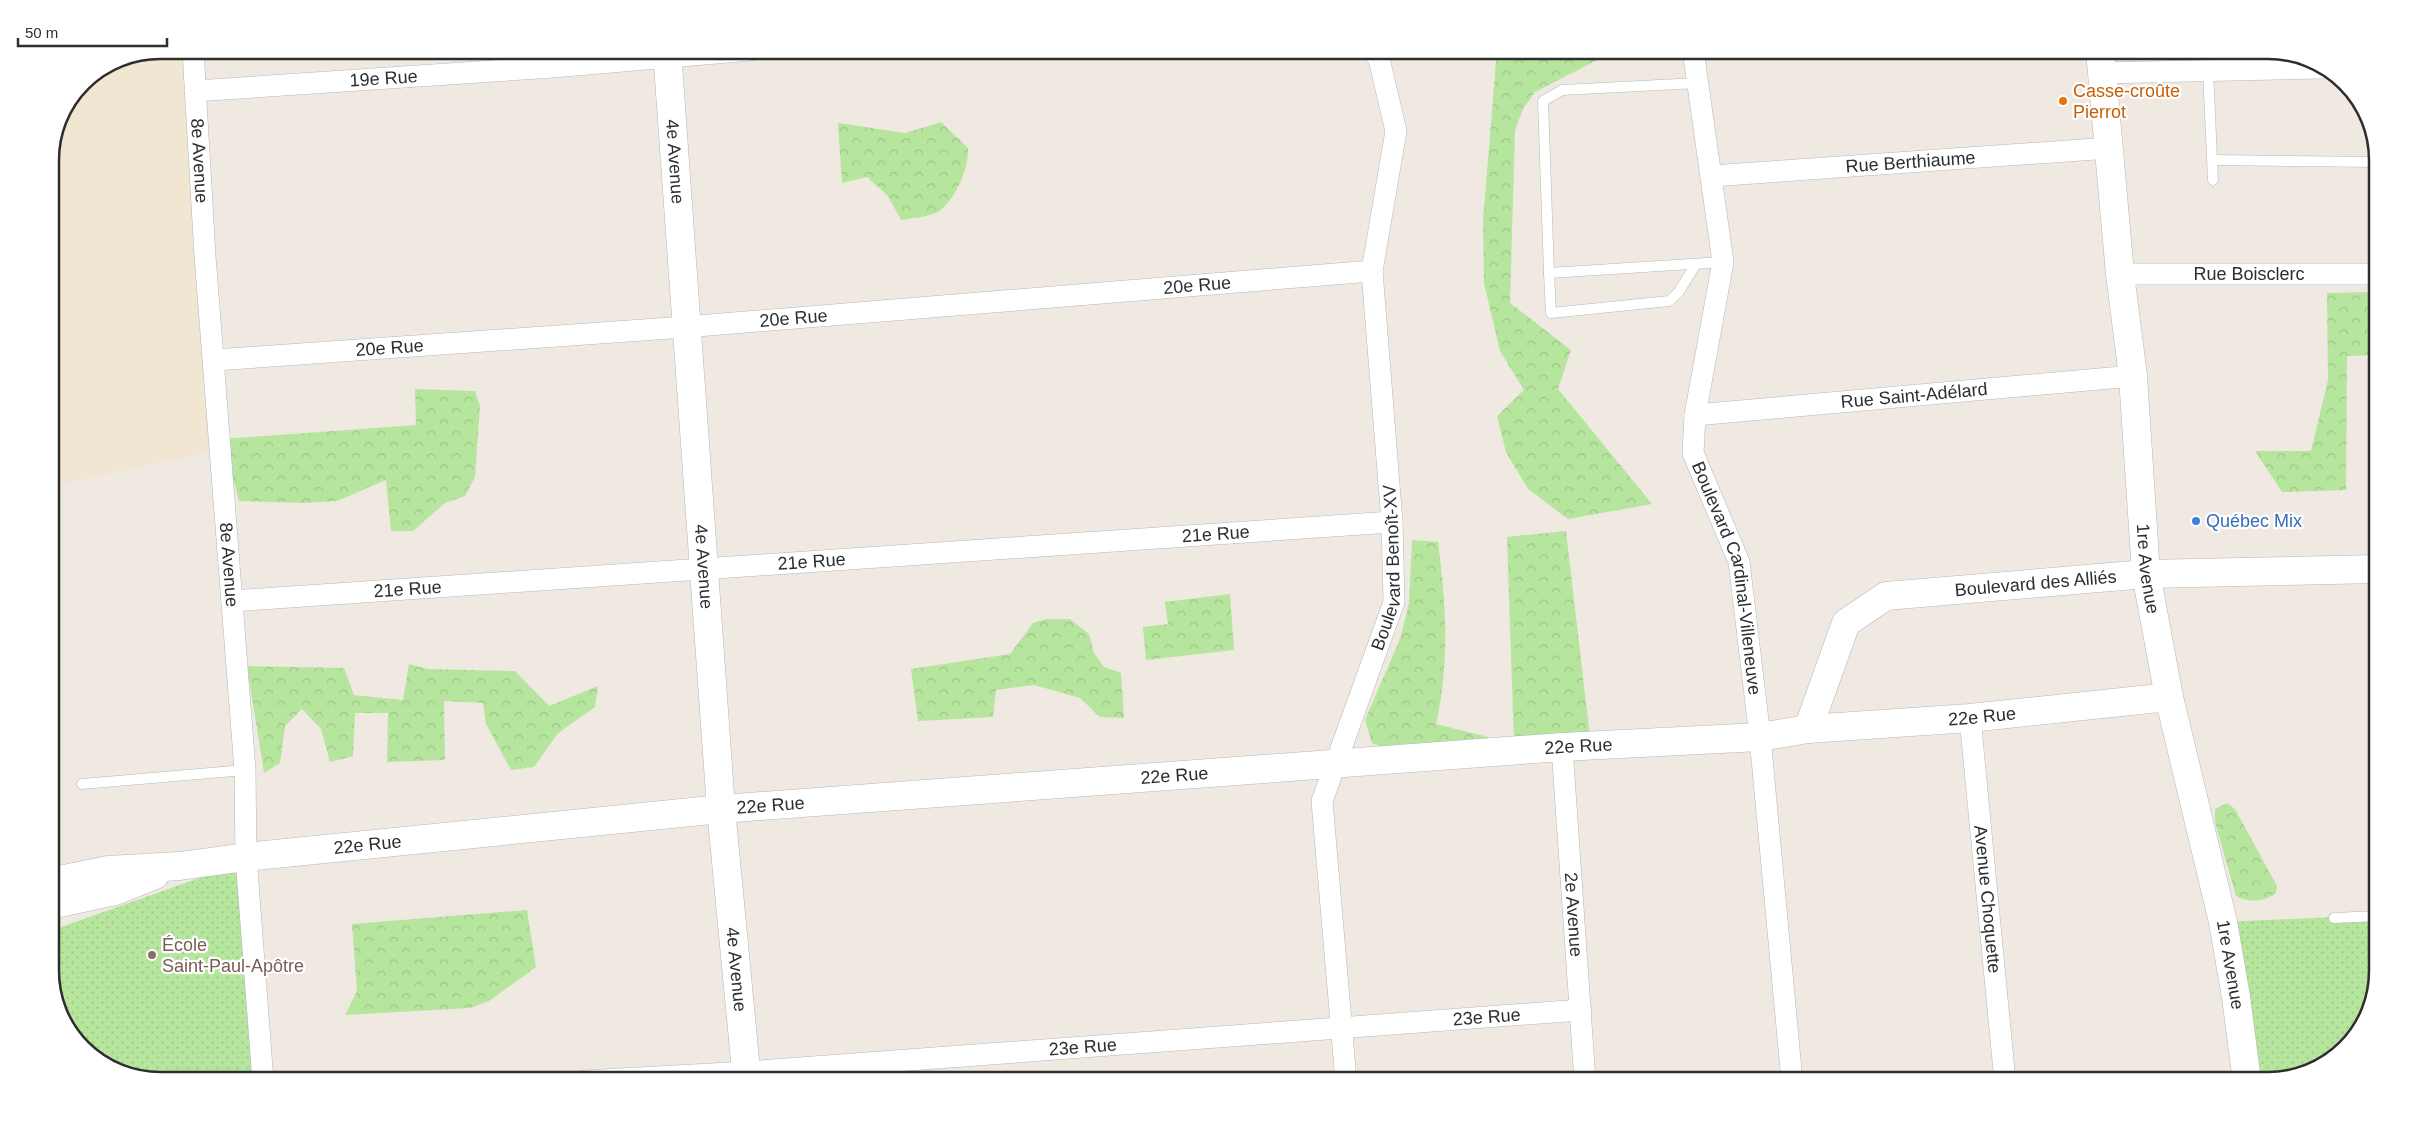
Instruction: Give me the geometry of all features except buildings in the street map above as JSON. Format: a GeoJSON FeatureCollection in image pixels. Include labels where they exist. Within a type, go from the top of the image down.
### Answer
{"type":"FeatureCollection","features":[{"type":"Feature","properties":{"kind":"street","name":"8e Avenue"},"geometry":{"type":"LineString","coordinates":[[193,59],[244,770],[246,856],[262,1072]]}},
{"type":"Feature","properties":{"kind":"street","name":"19e Rue"},"geometry":{"type":"LineString","coordinates":[[195,90],[552,59]]}},
{"type":"Feature","properties":{"kind":"street","name":"4e Avenue"},"geometry":{"type":"LineString","coordinates":[[667,59],[721,809],[747,1072]]}},
{"type":"Feature","properties":{"kind":"street","name":"Boulevard Benoît-XV"},"geometry":{"type":"LineString","coordinates":[[1345,1072],[1322,802],[1394,602],[1392,522],[1372,271],[1396,131],[1379,59]]}},
{"type":"Feature","properties":{"kind":"street","name":"Boulevard Cardinal-Villeneuve"},"geometry":{"type":"LineString","coordinates":[[1694,59],[1723,262],[1695,415],[1693,453],[1739,562],[1760,737],[1791,1072]]}},
{"type":"Feature","properties":{"kind":"street"},"geometry":{"type":"LineString","coordinates":[[2101,61],[2208,70],[2311,68]]}},
{"type":"Feature","properties":{"kind":"street","name":"1re Avenue"},"geometry":{"type":"LineString","coordinates":[[2101,61],[2120,274],[2133,376],[2146,574],[2168,697],[2223,922],[2236,997],[2246,1072]]}},
{"type":"Feature","properties":{"kind":"street","name":"Rue Berthiaume"},"geometry":{"type":"LineString","coordinates":[[1711,176],[2110,148]]}},
{"type":"Feature","properties":{"kind":"street","name":"20e Rue"},"geometry":{"type":"LineString","coordinates":[[215,360],[686,327],[1372,271]]}},
{"type":"Feature","properties":{"kind":"street","name":"Rue Boisclerc"},"geometry":{"type":"LineString","coordinates":[[2120,274],[2369,274]]}},
{"type":"Feature","properties":{"kind":"street","name":"Rue Saint-Adélard"},"geometry":{"type":"LineString","coordinates":[[1695,415],[2133,376]]}},
{"type":"Feature","properties":{"kind":"street","name":"21e Rue"},"geometry":{"type":"LineString","coordinates":[[232,600],[1392,522]]}},
{"type":"Feature","properties":{"kind":"street","name":"Boulevard des Alliés"},"geometry":{"type":"LineString","coordinates":[[1808,729],[1846,623],[1886,596],[2146,574],[2369,570]]}},
{"type":"Feature","properties":{"kind":"street","name":"22e Rue"},"geometry":{"type":"LineString","coordinates":[[59,880],[108,870],[180,866],[246,856],[721,809],[1562,747],[1760,737],[1808,729],[1970,718],[2168,697]]}},
{"type":"Feature","properties":{"kind":"street","name":"Avenue Choquette"},"geometry":{"type":"LineString","coordinates":[[1970,718],[2004,1072]]}},
{"type":"Feature","properties":{"kind":"street","name":"2e Avenue"},"geometry":{"type":"LineString","coordinates":[[1562,747],[1584,1072]]}},
{"type":"Feature","properties":{"kind":"street","name":"22e Rue"},"geometry":{"type":"LineString","coordinates":[[59,903],[115,891],[180,866]]}},
{"type":"Feature","properties":{"kind":"street","name":"23e Rue"},"geometry":{"type":"LineString","coordinates":[[808,1072],[1581,1010]]}},
{"type":"Feature","properties":{"kind":"lane"},"geometry":{"type":"LineString","coordinates":[[2208,70],[2214,160],[2213,180]]}},
{"type":"Feature","properties":{"kind":"lane"},"geometry":{"type":"LineString","coordinates":[[1696,264],[1678,293],[1669,301],[1551,313],[1543,101],[1562,90],[1698,83]]}},
{"type":"Feature","properties":{"kind":"lane"},"geometry":{"type":"LineString","coordinates":[[2214,160],[2369,162]]}},
{"type":"Feature","properties":{"kind":"lane"},"geometry":{"type":"LineString","coordinates":[[1549,273],[1723,262]]}},
{"type":"Feature","properties":{"kind":"lane"},"geometry":{"type":"LineString","coordinates":[[82,784],[244,770]]}},
{"type":"Feature","properties":{"kind":"lane"},"geometry":{"type":"LineString","coordinates":[[2334,918],[2369,916]]}},
{"type":"Feature","properties":{"kind":"shaded area"},"geometry":{"type":"Polygon","coordinates":[[[194,59],[221,450],[59,484],[59,153],[62,134],[69,115],[88,88],[115,69],[140,61],[194,59]]]}},
{"type":"Feature","properties":{"kind":"green space"},"geometry":{"type":"Polygon","coordinates":[[[1496,59],[1599,59],[1535,92],[1523,109],[1515,130],[1510,303],[1571,350],[1558,389],[1652,504],[1568,519],[1528,489],[1506,452],[1497,416],[1524,390],[1500,351],[1484,283],[1483,220],[1496,59]]]}},
{"type":"Feature","properties":{"kind":"green space"},"geometry":{"type":"Polygon","coordinates":[[[941,122],[968,148],[968,156],[964,174],[956,191],[939,211],[926,216],[901,220],[888,196],[867,177],[842,183],[838,123],[905,133],[941,122]]]}},
{"type":"Feature","properties":{"kind":"green space"},"geometry":{"type":"Polygon","coordinates":[[[2369,292],[2369,355],[2347,356],[2346,490],[2282,492],[2255,451],[2311,451],[2328,380],[2327,293],[2369,292]]]}},
{"type":"Feature","properties":{"kind":"green space"},"geometry":{"type":"Polygon","coordinates":[[[415,389],[475,391],[480,406],[475,477],[465,496],[445,503],[413,531],[391,531],[386,480],[337,501],[304,503],[239,501],[223,439],[416,425],[415,389]]]}},
{"type":"Feature","properties":{"kind":"green space"},"geometry":{"type":"Polygon","coordinates":[[[1566,531],[1590,737],[1514,745],[1507,537],[1566,531]]]}},
{"type":"Feature","properties":{"kind":"green space"},"geometry":{"type":"Polygon","coordinates":[[[1412,540],[1438,542],[1445,611],[1445,656],[1436,724],[1488,737],[1483,752],[1393,752],[1372,743],[1365,720],[1400,639],[1409,603],[1412,540]]]}},
{"type":"Feature","properties":{"kind":"green space"},"geometry":{"type":"Polygon","coordinates":[[[1230,594],[1234,650],[1146,660],[1143,627],[1168,624],[1165,602],[1230,594]]]}},
{"type":"Feature","properties":{"kind":"green space"},"geometry":{"type":"Polygon","coordinates":[[[1046,619],[1070,619],[1089,634],[1094,653],[1104,667],[1121,673],[1124,718],[1100,717],[1080,698],[1034,685],[996,690],[993,717],[918,721],[911,669],[1010,654],[1033,623],[1046,619]]]}},
{"type":"Feature","properties":{"kind":"green space"},"geometry":{"type":"Polygon","coordinates":[[[409,664],[428,669],[515,671],[549,706],[598,686],[595,707],[558,733],[534,767],[511,770],[486,724],[483,703],[444,701],[445,760],[387,762],[388,713],[355,713],[353,756],[330,762],[321,729],[302,709],[285,726],[280,763],[264,773],[247,666],[344,668],[354,695],[403,700],[409,664]]]}},
{"type":"Feature","properties":{"kind":"green space"},"geometry":{"type":"Polygon","coordinates":[[[2227,803],[2235,809],[2277,886],[2276,893],[2267,898],[2251,900],[2236,896],[2215,822],[2215,809],[2227,803]]]}},
{"type":"Feature","properties":{"kind":"green space","name":"École Saint-Paul-Apôtre"},"geometry":{"type":"Polygon","coordinates":[[[236,865],[262,1072],[147,1071],[121,1065],[109,1059],[84,1038],[69,1016],[64,1003],[59,978],[59,928],[236,865]]]}},
{"type":"Feature","properties":{"kind":"green space"},"geometry":{"type":"Polygon","coordinates":[[[527,910],[536,967],[489,1001],[470,1008],[345,1015],[357,991],[352,924],[527,910]]]}},
{"type":"Feature","properties":{"kind":"green space"},"geometry":{"type":"Polygon","coordinates":[[[2369,915],[2369,978],[2367,991],[2362,1010],[2356,1022],[2340,1043],[2313,1062],[2294,1069],[2246,1072],[2223,922],[2369,915]]]}},
{"type":"Feature","properties":{"kind":"place","name":"Casse-croûte Pierrot"},"geometry":{"type":"Point","coordinates":[2063,101]}},
{"type":"Feature","properties":{"kind":"place","name":"Québec Mix"},"geometry":{"type":"Point","coordinates":[2196,521]}},
{"type":"Feature","properties":{"kind":"place","name":"École Saint-Paul-Apôtre"},"geometry":{"type":"Point","coordinates":[152,955]}}]}
